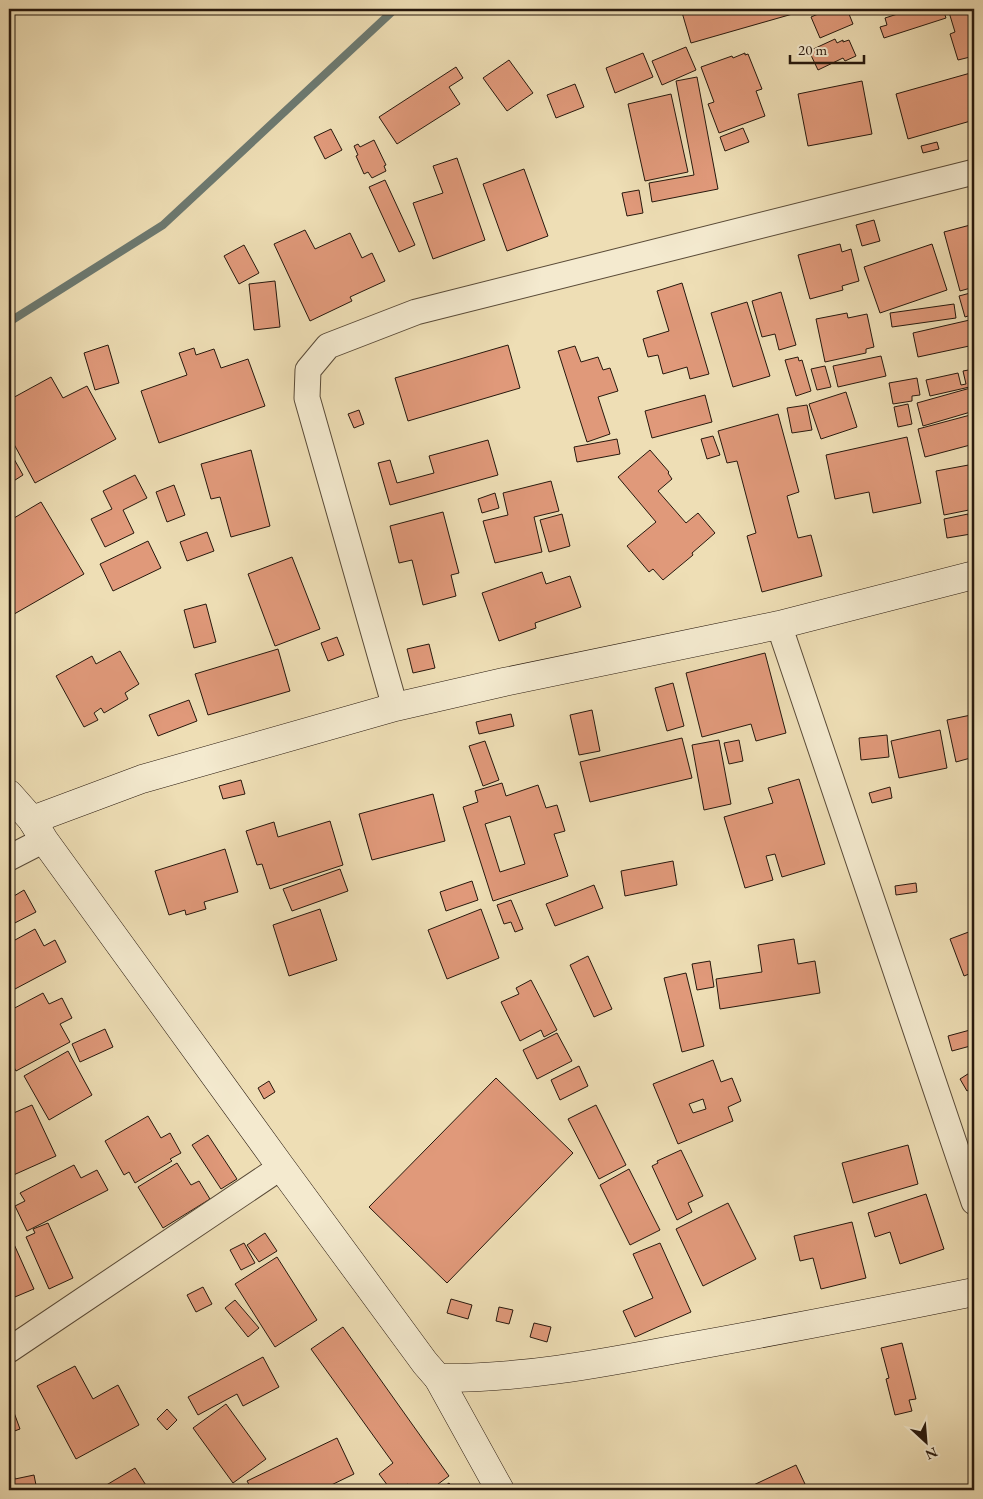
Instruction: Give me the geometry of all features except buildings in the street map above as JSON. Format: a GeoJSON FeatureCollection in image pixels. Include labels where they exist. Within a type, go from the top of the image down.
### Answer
{"type":"FeatureCollection","features":[{"type":"Feature","properties":{"kind":"street"},"geometry":{"type":"LineString","coordinates":[[395,707],[307,398],[308,370],[328,346],[416,312],[974,172]]}},
{"type":"Feature","properties":{"kind":"street"},"geometry":{"type":"LineString","coordinates":[[9,858],[38,830],[142,779],[395,707],[504,682],[779,626],[974,575]]}},
{"type":"Feature","properties":{"kind":"street"},"geometry":{"type":"LineString","coordinates":[[779,626],[974,1202]]}},
{"type":"Feature","properties":{"kind":"street"},"geometry":{"type":"LineString","coordinates":[[9,794],[38,830],[281,1168],[424,1362],[438,1378],[500,1490]]}},
{"type":"Feature","properties":{"kind":"street"},"geometry":{"type":"LineString","coordinates":[[9,1350],[281,1168]]}},
{"type":"Feature","properties":{"kind":"street"},"geometry":{"type":"LineString","coordinates":[[438,1378],[575,1368],[784,1330],[974,1292]]}},
{"type":"Feature","properties":{"kind":"waterway"},"geometry":{"type":"LineString","coordinates":[[9,322],[163,225],[395,9]]}}]}
